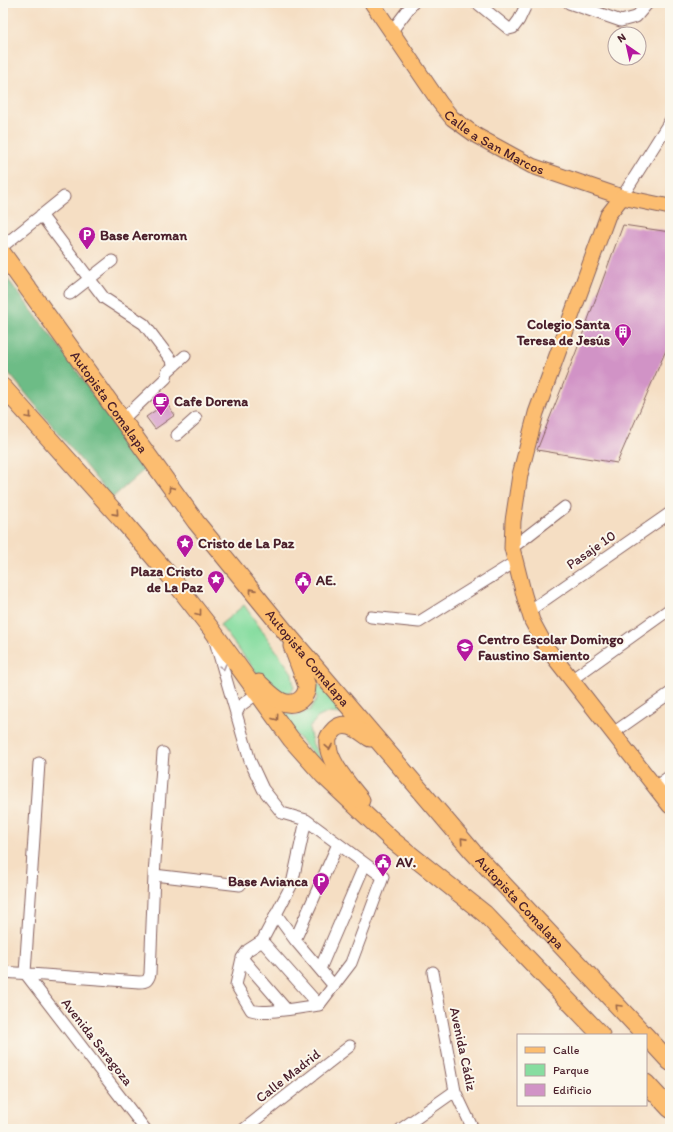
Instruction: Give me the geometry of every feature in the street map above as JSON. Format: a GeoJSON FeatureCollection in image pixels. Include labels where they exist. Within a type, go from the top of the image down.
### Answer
{"type":"FeatureCollection","features":[{"type":"Feature","properties":{"kind":"highway","name":"Autopista Comalapa"},"geometry":{"type":"LineString","coordinates":[[3,254],[196,522],[288,635],[473,852],[643,1034]]}},
{"type":"Feature","properties":{"kind":"highway"},"geometry":{"type":"LineString","coordinates":[[3,387],[169,575],[212,630],[291,739],[323,775],[392,840],[485,914],[601,1034]]}},
{"type":"Feature","properties":{"kind":"highway"},"geometry":{"type":"LineString","coordinates":[[235,661],[275,697],[283,702],[294,703],[303,697],[307,690],[307,686],[288,635]]}},
{"type":"Feature","properties":{"kind":"highway"},"geometry":{"type":"LineString","coordinates":[[392,840],[337,768],[332,759],[328,738],[337,727],[343,725],[354,727],[386,751],[405,772]]}},
{"type":"Feature","properties":{"kind":"highway","name":"Autopista Comalapa"},"geometry":{"type":"LineString","coordinates":[[647,1038],[670,1062]]}},
{"type":"Feature","properties":{"kind":"highway"},"geometry":{"type":"LineString","coordinates":[[647,1084],[670,1109]]}},
{"type":"Feature","properties":{"kind":"main road","name":"Calle a San Marcos"},"geometry":{"type":"LineString","coordinates":[[372,3],[440,103],[452,118],[477,136],[532,166],[622,197],[670,207]]}},
{"type":"Feature","properties":{"kind":"main road"},"geometry":{"type":"LineString","coordinates":[[622,197],[608,215],[536,413],[520,475],[513,521],[514,555],[532,620],[546,648],[670,806]]}},
{"type":"Feature","properties":{"kind":"street"},"geometry":{"type":"LineString","coordinates":[[391,32],[413,3]]}},
{"type":"Feature","properties":{"kind":"street"},"geometry":{"type":"LineString","coordinates":[[477,3],[509,29],[513,28],[519,20],[527,3]]}},
{"type":"Feature","properties":{"kind":"street"},"geometry":{"type":"LineString","coordinates":[[569,3],[621,21],[636,17],[648,3]]}},
{"type":"Feature","properties":{"kind":"street"},"geometry":{"type":"LineString","coordinates":[[622,197],[670,122]]}},
{"type":"Feature","properties":{"kind":"street"},"geometry":{"type":"LineString","coordinates":[[3,246],[64,197]]}},
{"type":"Feature","properties":{"kind":"street"},"geometry":{"type":"LineString","coordinates":[[41,215],[104,298],[147,321],[175,365]]}},
{"type":"Feature","properties":{"kind":"street"},"geometry":{"type":"LineString","coordinates":[[70,294],[112,261]]}},
{"type":"Feature","properties":{"kind":"street"},"geometry":{"type":"LineString","coordinates":[[123,419],[166,378],[168,372],[186,356]]}},
{"type":"Feature","properties":{"kind":"street"},"geometry":{"type":"LineString","coordinates":[[177,435],[196,418]]}},
{"type":"Feature","properties":{"kind":"street"},"geometry":{"type":"LineString","coordinates":[[371,617],[419,622],[514,555],[565,507]]}},
{"type":"Feature","properties":{"kind":"street","name":"Pasaje 10"},"geometry":{"type":"LineString","coordinates":[[529,611],[670,513]]}},
{"type":"Feature","properties":{"kind":"street"},"geometry":{"type":"LineString","coordinates":[[571,680],[670,609]]}},
{"type":"Feature","properties":{"kind":"street"},"geometry":{"type":"LineString","coordinates":[[212,630],[250,761],[263,788],[282,813],[306,820],[382,877],[351,963],[319,1005],[265,1011],[250,1010],[236,985],[242,958],[248,950],[262,941],[292,884],[306,820]]}},
{"type":"Feature","properties":{"kind":"street"},"geometry":{"type":"LineString","coordinates":[[236,714],[240,706],[258,693]]}},
{"type":"Feature","properties":{"kind":"street"},"geometry":{"type":"LineString","coordinates":[[613,733],[670,693]]}},
{"type":"Feature","properties":{"kind":"street"},"geometry":{"type":"LineString","coordinates":[[3,972],[139,982],[146,982],[148,980],[150,974],[154,875],[163,753]]}},
{"type":"Feature","properties":{"kind":"street"},"geometry":{"type":"LineString","coordinates":[[25,973],[39,763]]}},
{"type":"Feature","properties":{"kind":"street"},"geometry":{"type":"LineString","coordinates":[[655,787],[670,776]]}},
{"type":"Feature","properties":{"kind":"street"},"geometry":{"type":"LineString","coordinates":[[295,940],[338,844]]}},
{"type":"Feature","properties":{"kind":"street"},"geometry":{"type":"LineString","coordinates":[[320,969],[365,864]]}},
{"type":"Feature","properties":{"kind":"street"},"geometry":{"type":"LineString","coordinates":[[154,875],[240,885]]}},
{"type":"Feature","properties":{"kind":"street"},"geometry":{"type":"LineString","coordinates":[[276,914],[295,940],[334,986]]}},
{"type":"Feature","properties":{"kind":"street"},"geometry":{"type":"LineString","coordinates":[[262,941],[319,1005]]}},
{"type":"Feature","properties":{"kind":"street"},"geometry":{"type":"LineString","coordinates":[[242,958],[286,1009]]}},
{"type":"Feature","properties":{"kind":"street","name":"Avenida Cádiz"},"geometry":{"type":"LineString","coordinates":[[433,972],[455,1091],[473,1129]]}},
{"type":"Feature","properties":{"kind":"street","name":"Avenida Saragoza"},"geometry":{"type":"LineString","coordinates":[[25,973],[145,1129]]}},
{"type":"Feature","properties":{"kind":"street","name":"Calle Madrid"},"geometry":{"type":"LineString","coordinates":[[244,1129],[350,1046]]}},
{"type":"Feature","properties":{"kind":"street"},"geometry":{"type":"LineString","coordinates":[[401,1129],[455,1091]]}},
{"type":"Feature","properties":{"kind":"green space"},"geometry":{"type":"Polygon","coordinates":[[[3,273],[66,355],[144,470],[112,498],[3,366],[3,273]]]}},
{"type":"Feature","properties":{"kind":"green space"},"geometry":{"type":"Polygon","coordinates":[[[244,605],[292,673],[294,688],[286,695],[260,677],[220,625],[244,605]]]}},
{"type":"Feature","properties":{"kind":"green space"},"geometry":{"type":"Polygon","coordinates":[[[312,677],[353,722],[342,714],[327,713],[317,718],[309,728],[312,743],[326,768],[273,709],[296,716],[310,710],[317,698],[312,677]]]}},
{"type":"Feature","properties":{"kind":"building","name":"Colegio Santa Teresa de Jesús"},"geometry":{"type":"Polygon","coordinates":[[[623,225],[670,232],[670,341],[617,463],[537,450],[576,352],[623,225]]]}},
{"type":"Feature","properties":{"kind":"building","name":"Cafe Dorena"},"geometry":{"type":"Polygon","coordinates":[[[166,403],[175,415],[155,429],[146,417],[166,403]]]}},
{"type":"Feature","properties":{"kind":"place","name":"Base Aeroman"},"geometry":{"type":"Point","coordinates":[87,250]}},
{"type":"Feature","properties":{"kind":"place","name":"Colegio Santa Teresa de Jesús"},"geometry":{"type":"Point","coordinates":[623,347]}},
{"type":"Feature","properties":{"kind":"place","name":"Cafe Dorena"},"geometry":{"type":"Point","coordinates":[161,416]}},
{"type":"Feature","properties":{"kind":"place","name":"Cristo de La Paz"},"geometry":{"type":"Point","coordinates":[185,558]}},
{"type":"Feature","properties":{"kind":"place","name":"Plaza Cristo de La Paz"},"geometry":{"type":"Point","coordinates":[216,594]}},
{"type":"Feature","properties":{"kind":"place","name":"AE."},"geometry":{"type":"Point","coordinates":[303,595]}},
{"type":"Feature","properties":{"kind":"place","name":"Centro Escolar Domingo Faustino Samiento"},"geometry":{"type":"Point","coordinates":[465,662]}},
{"type":"Feature","properties":{"kind":"place","name":"AV."},"geometry":{"type":"Point","coordinates":[383,877]}},
{"type":"Feature","properties":{"kind":"place","name":"Base Avianca"},"geometry":{"type":"Point","coordinates":[321,896]}}]}
